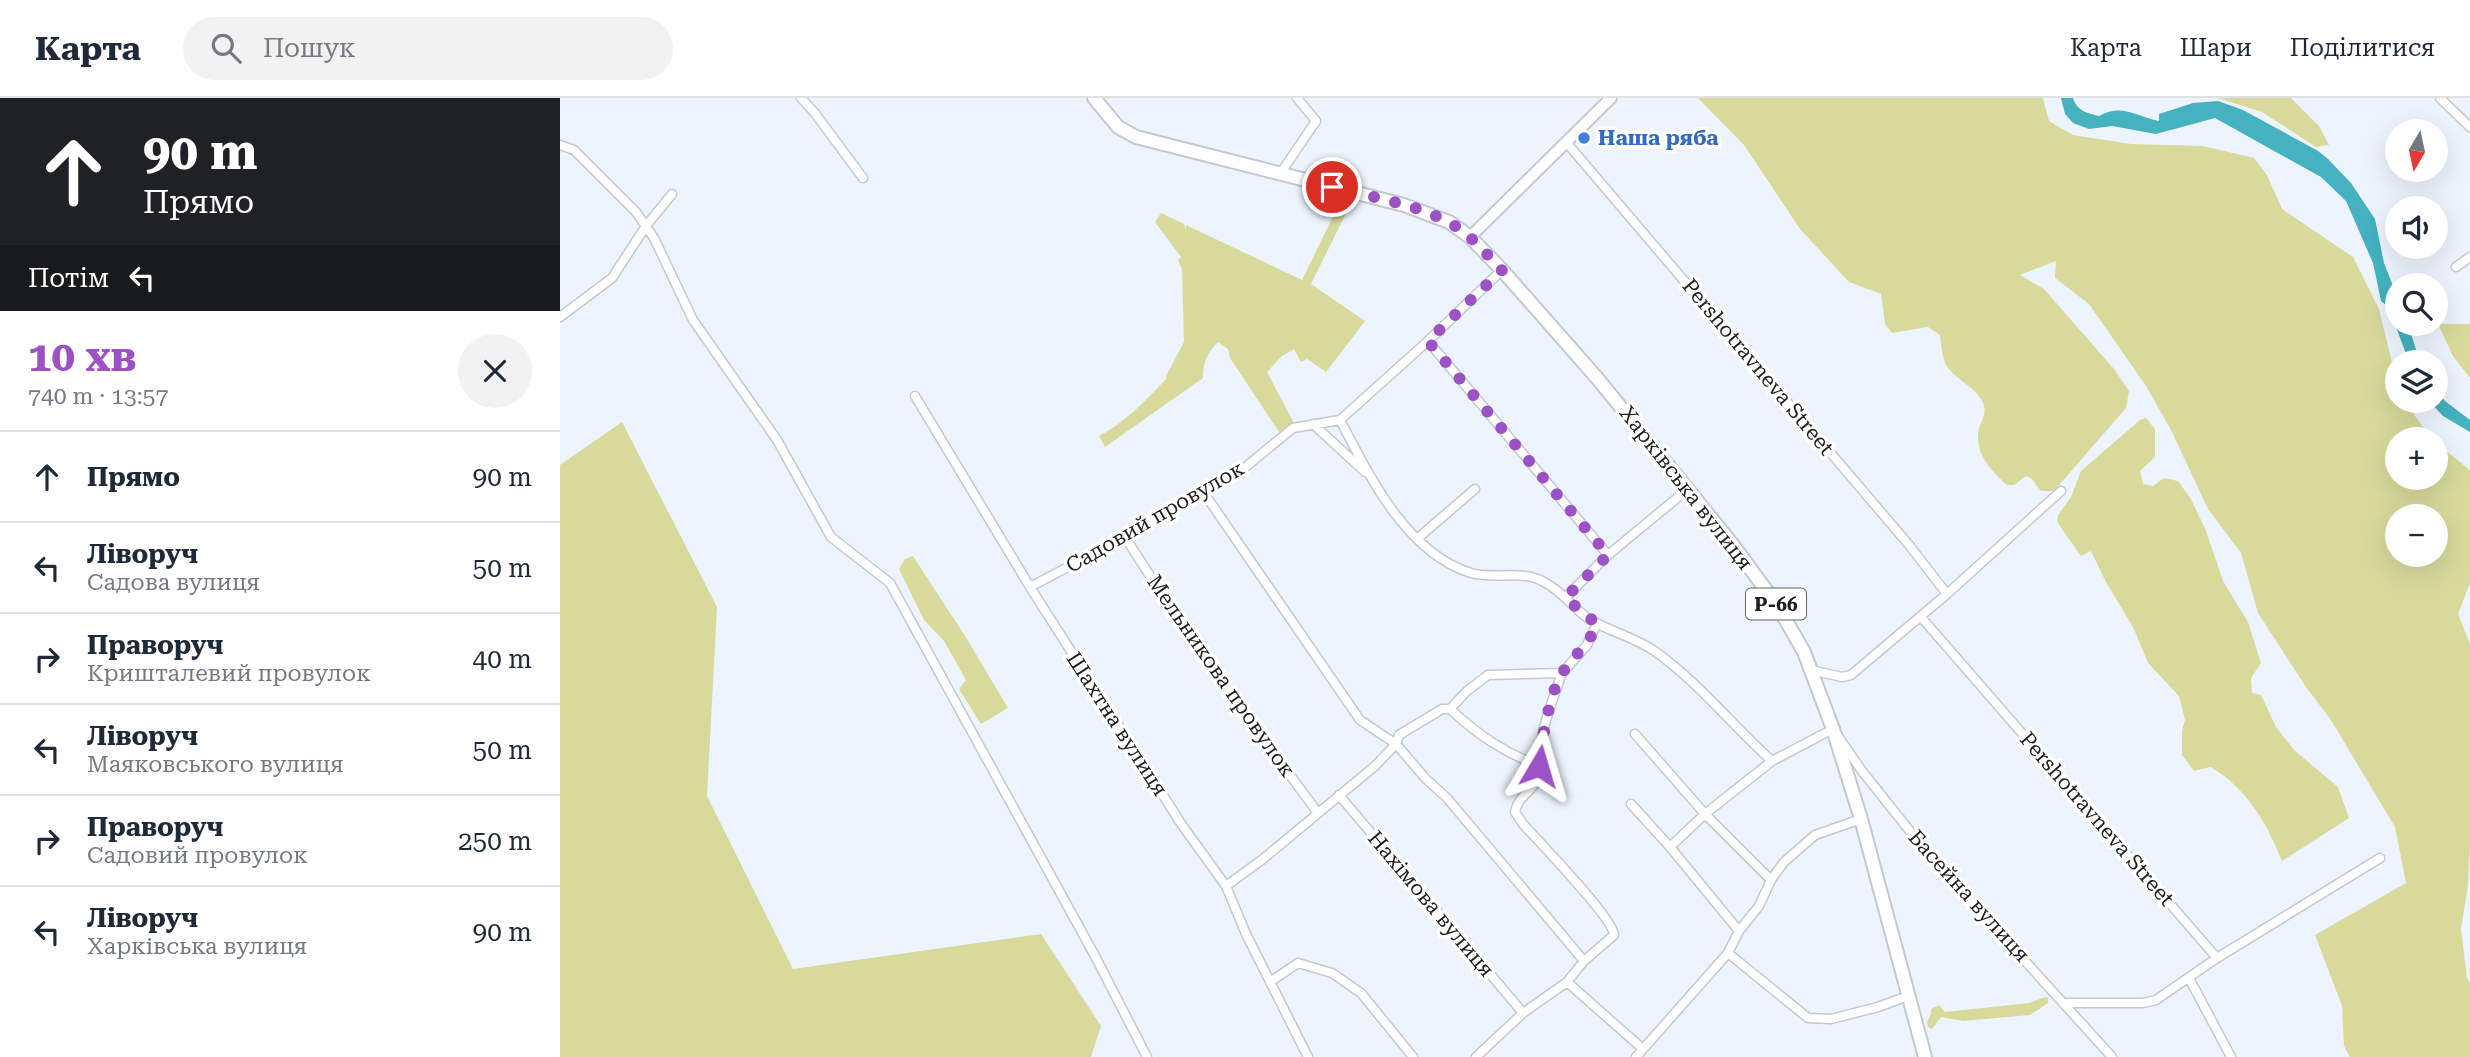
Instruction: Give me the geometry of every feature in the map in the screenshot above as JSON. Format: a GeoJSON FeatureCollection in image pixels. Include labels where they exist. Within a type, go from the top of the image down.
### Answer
{"type":"FeatureCollection","features":[{"type":"Feature","properties":{"kind":"main road","name":"Р-66"},"geometry":{"type":"LineString","coordinates":[[1094,98],[1113,122],[1129,135],[1404,205],[1449,222],[1469,237]]}},
{"type":"Feature","properties":{"kind":"main road","name":"Харківська вулиця"},"geometry":{"type":"LineString","coordinates":[[1469,237],[1502,270],[1605,387],[1688,489],[1777,605],[1795,634],[1833,729],[1861,819],[1925,1057]]}},
{"type":"Feature","properties":{"kind":"street"},"geometry":{"type":"LineString","coordinates":[[801,98],[863,178]]}},
{"type":"Feature","properties":{"kind":"street"},"geometry":{"type":"LineString","coordinates":[[1280,174],[1316,121],[1297,98]]}},
{"type":"Feature","properties":{"kind":"street"},"geometry":{"type":"LineString","coordinates":[[1469,237],[1611,98]]}},
{"type":"Feature","properties":{"kind":"street"},"geometry":{"type":"LineString","coordinates":[[2440,98],[2470,127]]}},
{"type":"Feature","properties":{"kind":"street","name":"Pershotravneva Street"},"geometry":{"type":"LineString","coordinates":[[1566,142],[1909,545],[1947,594]]}},
{"type":"Feature","properties":{"kind":"street"},"geometry":{"type":"LineString","coordinates":[[560,145],[574,150],[636,212],[654,238],[693,320],[777,440],[831,537],[890,583],[1095,956],[1147,1057]]}},
{"type":"Feature","properties":{"kind":"street"},"geometry":{"type":"LineString","coordinates":[[560,317],[612,278],[646,226],[672,194]]}},
{"type":"Feature","properties":{"kind":"street"},"geometry":{"type":"LineString","coordinates":[[2456,267],[2470,257]]}},
{"type":"Feature","properties":{"kind":"street"},"geometry":{"type":"LineString","coordinates":[[1502,270],[1340,420],[1370,477],[1397,517],[1444,562],[1474,574],[1530,575],[1545,582],[1583,614],[1653,650],[1669,662],[1772,761]]}},
{"type":"Feature","properties":{"kind":"street"},"geometry":{"type":"LineString","coordinates":[[1428,341],[1608,555]]}},
{"type":"Feature","properties":{"kind":"street","name":"Шахтна вулиця"},"geometry":{"type":"LineString","coordinates":[[915,396],[1030,587],[1182,825],[1226,886],[1246,934],[1308,1057]]}},
{"type":"Feature","properties":{"kind":"street","name":"Садовий провулок"},"geometry":{"type":"LineString","coordinates":[[1030,587],[1237,474],[1293,428],[1340,420]]}},
{"type":"Feature","properties":{"kind":"street"},"geometry":{"type":"LineString","coordinates":[[1313,424],[1370,477]]}},
{"type":"Feature","properties":{"kind":"street"},"geometry":{"type":"LineString","coordinates":[[1418,538],[1475,489]]}},
{"type":"Feature","properties":{"kind":"street"},"geometry":{"type":"LineString","coordinates":[[1566,597],[1608,555],[1688,489]]}},
{"type":"Feature","properties":{"kind":"street"},"geometry":{"type":"LineString","coordinates":[[1811,670],[1842,677],[1851,676],[2061,491]]}},
{"type":"Feature","properties":{"kind":"street"},"geometry":{"type":"LineString","coordinates":[[1204,493],[1360,720],[1396,744],[1479,834],[1584,961]]}},
{"type":"Feature","properties":{"kind":"street","name":"Мельникова провулок"},"geometry":{"type":"LineString","coordinates":[[1125,537],[1199,652],[1318,813]]}},
{"type":"Feature","properties":{"kind":"street","name":"Pershotravneva Street"},"geometry":{"type":"LineString","coordinates":[[1921,617],[2217,958]]}},
{"type":"Feature","properties":{"kind":"street"},"geometry":{"type":"LineString","coordinates":[[1476,1057],[1523,1013],[1566,982],[1584,961],[1614,935],[1614,930],[1515,812],[1517,802],[1536,783],[1546,721],[1562,673],[1587,645],[1597,623]]}},
{"type":"Feature","properties":{"kind":"street"},"geometry":{"type":"LineString","coordinates":[[1226,886],[1263,859],[1375,766],[1396,744],[1399,736],[1446,709],[1488,675],[1562,673]]}},
{"type":"Feature","properties":{"kind":"street"},"geometry":{"type":"LineString","coordinates":[[1446,709],[1476,733],[1513,756],[1539,766]]}},
{"type":"Feature","properties":{"kind":"street"},"geometry":{"type":"LineString","coordinates":[[1670,847],[1705,814],[1772,761],[1833,729]]}},
{"type":"Feature","properties":{"kind":"street","name":"Басейна вулиця"},"geometry":{"type":"LineString","coordinates":[[1833,729],[1862,771],[1929,855],[2112,1057]]}},
{"type":"Feature","properties":{"kind":"street"},"geometry":{"type":"LineString","coordinates":[[1634,734],[1705,814],[1771,880]]}},
{"type":"Feature","properties":{"kind":"street","name":"Нахімова вулиця"},"geometry":{"type":"LineString","coordinates":[[1339,795],[1523,1013]]}},
{"type":"Feature","properties":{"kind":"street"},"geometry":{"type":"LineString","coordinates":[[1631,804],[1739,931]]}},
{"type":"Feature","properties":{"kind":"street"},"geometry":{"type":"LineString","coordinates":[[1636,1057],[1728,953],[1739,931],[1759,906],[1771,880],[1784,862],[1815,835],[1861,819]]}},
{"type":"Feature","properties":{"kind":"street"},"geometry":{"type":"LineString","coordinates":[[2065,1003],[2143,1003],[2156,1000],[2217,958],[2380,858]]}},
{"type":"Feature","properties":{"kind":"street"},"geometry":{"type":"LineString","coordinates":[[1728,953],[1808,1018],[1831,1019],[1908,996]]}},
{"type":"Feature","properties":{"kind":"street"},"geometry":{"type":"LineString","coordinates":[[1270,982],[1298,963],[1332,973],[1361,993],[1413,1057]]}},
{"type":"Feature","properties":{"kind":"street"},"geometry":{"type":"LineString","coordinates":[[2189,978],[2231,1057]]}},
{"type":"Feature","properties":{"kind":"street"},"geometry":{"type":"LineString","coordinates":[[1566,982],[1643,1049]]}},
{"type":"Feature","properties":{"kind":"green space"},"geometry":{"type":"Polygon","coordinates":[[[1698,98],[2043,98],[2049,121],[2073,135],[2131,144],[2203,146],[2254,158],[2267,175],[2282,209],[2353,257],[2379,309],[2389,350],[2385,350],[2385,413],[2413,413],[2423,427],[2385,427],[2385,490],[2448,490],[2448,453],[2470,470],[2470,583],[2458,614],[2470,644],[2470,846],[2468,885],[2461,929],[2467,978],[2470,983],[2470,1057],[2350,1057],[2344,1046],[2342,1006],[2315,935],[2406,883],[2395,827],[2331,720],[2258,613],[2241,553],[2208,509],[2171,430],[2146,386],[2089,304],[2055,278],[2056,261],[2020,275],[2044,289],[2114,369],[2129,391],[2126,408],[2054,491],[2041,491],[2032,479],[2026,476],[2014,485],[2007,485],[1983,457],[1978,434],[1984,415],[1983,403],[1945,363],[1940,335],[1928,327],[1892,333],[1885,324],[1881,294],[1849,282],[1800,229],[1744,145],[1698,98]]]}},
{"type":"Feature","properties":{"kind":"green space"},"geometry":{"type":"Polygon","coordinates":[[[2218,98],[2291,98],[2319,126],[2329,145],[2316,147],[2262,112],[2218,98]]]}},
{"type":"Feature","properties":{"kind":"green space"},"geometry":{"type":"Polygon","coordinates":[[[1341,200],[1351,203],[1311,284],[1365,321],[1326,372],[1307,359],[1301,362],[1294,349],[1282,356],[1267,372],[1294,423],[1279,432],[1230,358],[1228,349],[1218,342],[1206,358],[1203,378],[1105,447],[1099,436],[1127,417],[1166,379],[1184,342],[1182,269],[1178,260],[1181,257],[1155,222],[1161,213],[1184,224],[1186,230],[1186,225],[1302,280],[1341,200]]]}},
{"type":"Feature","properties":{"kind":"green space"},"geometry":{"type":"Polygon","coordinates":[[[2448,324],[2470,324],[2470,378],[2453,356],[2444,336],[2448,336],[2448,324]]]}},
{"type":"Feature","properties":{"kind":"green space"},"geometry":{"type":"Polygon","coordinates":[[[2146,418],[2155,429],[2155,457],[2140,471],[2143,484],[2153,486],[2164,478],[2178,481],[2191,499],[2206,531],[2223,581],[2248,622],[2261,663],[2251,678],[2252,693],[2261,695],[2276,727],[2294,750],[2338,787],[2349,818],[2282,861],[2262,820],[2246,797],[2211,767],[2194,771],[2182,755],[2185,720],[2179,696],[2148,663],[2134,629],[2091,551],[2081,556],[2057,522],[2081,471],[2140,420],[2146,418]]]}},
{"type":"Feature","properties":{"kind":"green space"},"geometry":{"type":"Polygon","coordinates":[[[622,422],[717,607],[707,796],[793,969],[1041,934],[1101,1026],[1091,1057],[560,1057],[560,465],[622,422]]]}},
{"type":"Feature","properties":{"kind":"green space"},"geometry":{"type":"Polygon","coordinates":[[[913,556],[1008,708],[981,724],[959,689],[966,680],[944,641],[924,620],[899,569],[905,559],[913,556]]]}},
{"type":"Feature","properties":{"kind":"green space"},"geometry":{"type":"Polygon","coordinates":[[[2048,998],[2048,1003],[2030,1015],[1963,1021],[1941,1017],[1932,1029],[1928,1027],[1931,1009],[1939,1005],[1945,1012],[2029,1003],[2048,998]]]}},
{"type":"Feature","properties":{"kind":"water"},"geometry":{"type":"Polygon","coordinates":[[[2061,98],[2073,98],[2080,109],[2099,116],[2107,112],[2122,111],[2159,121],[2159,114],[2193,103],[2218,101],[2243,110],[2318,151],[2351,183],[2375,219],[2388,273],[2385,273],[2385,304],[2381,301],[2373,263],[2346,201],[2321,177],[2215,118],[2156,134],[2112,126],[2089,129],[2073,123],[2065,114],[2061,98]]]}},
{"type":"Feature","properties":{"kind":"water"},"geometry":{"type":"Polygon","coordinates":[[[2399,336],[2412,336],[2416,350],[2405,350],[2399,336]]]}},
{"type":"Feature","properties":{"kind":"water"},"geometry":{"type":"Polygon","coordinates":[[[2448,403],[2470,420],[2470,432],[2440,413],[2448,413],[2448,403]]]}},
{"type":"Feature","properties":{"kind":"place","name":"Наша ряба"},"geometry":{"type":"Point","coordinates":[1584,138]}},
{"type":"Feature","properties":{"kind":"route"},"geometry":{"type":"LineString","coordinates":[[1332,187],[1404,205],[1449,222],[1469,237],[1502,270],[1428,341],[1608,555],[1566,597],[1583,614],[1597,623],[1587,645],[1562,673],[1546,721],[1539,766]]}}]}
